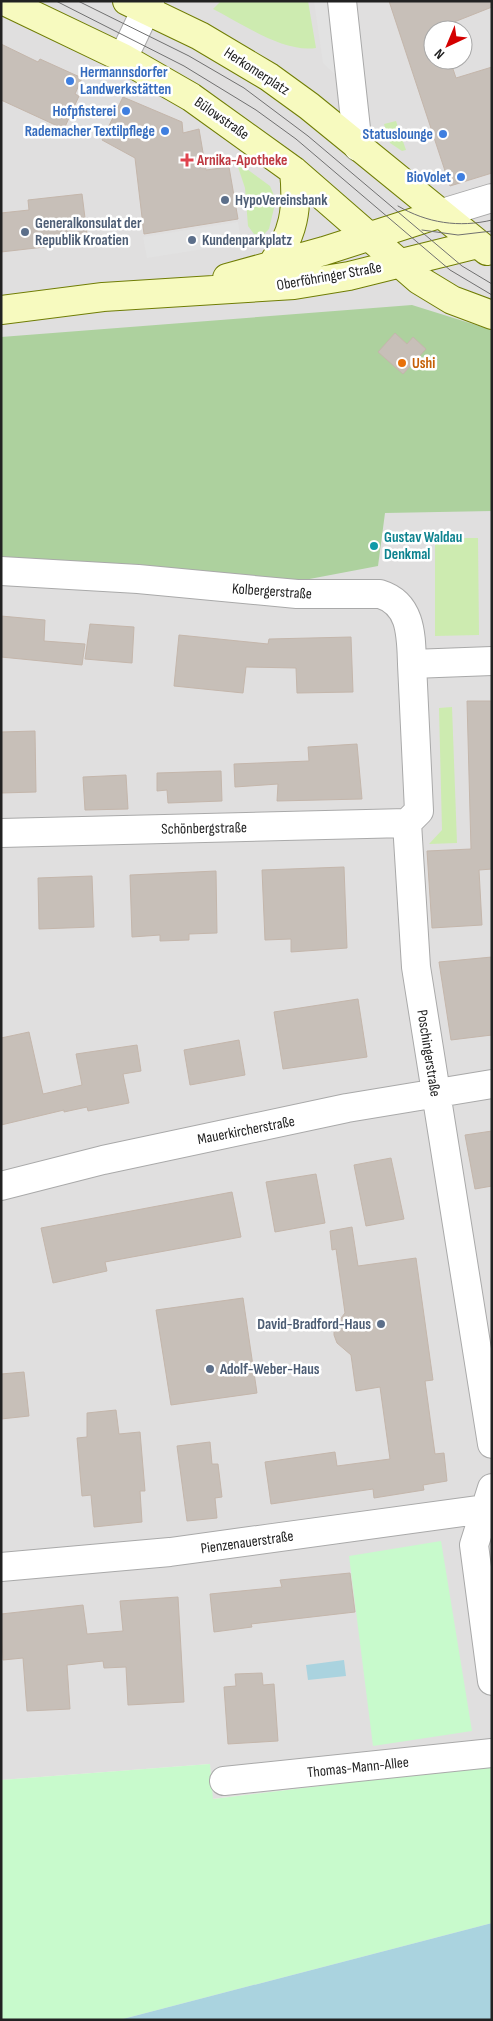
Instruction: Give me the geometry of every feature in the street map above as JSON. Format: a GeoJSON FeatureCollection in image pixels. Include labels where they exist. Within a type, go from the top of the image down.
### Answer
{"type":"FeatureCollection","features":[{"type":"Feature","properties":{"kind":"main road","name":"Bülowstraße"},"geometry":{"type":"LineString","coordinates":[[4,1],[124,58],[210,109],[294,171],[398,263],[444,296],[492,315]]}},
{"type":"Feature","properties":{"kind":"main road","name":"Herkomerplatz"},"geometry":{"type":"LineString","coordinates":[[141,5],[200,36],[269,77],[309,106],[399,182],[427,218],[487,247]]}},
{"type":"Feature","properties":{"kind":"main road"},"geometry":{"type":"LineString","coordinates":[[271,266],[280,253],[296,213],[294,171]]}},
{"type":"Feature","properties":{"kind":"main road"},"geometry":{"type":"LineString","coordinates":[[398,263],[427,218]]}},
{"type":"Feature","properties":{"kind":"main road","name":"Oberföhringer Straße"},"geometry":{"type":"LineString","coordinates":[[178,292],[271,266],[427,218]]}},
{"type":"Feature","properties":{"kind":"main road","name":"Oberföhringer Straße"},"geometry":{"type":"LineString","coordinates":[[1,310],[103,297],[294,285],[349,276],[398,263],[487,247]]}},
{"type":"Feature","properties":{"kind":"street"},"geometry":{"type":"LineString","coordinates":[[342,1],[358,147]]}},
{"type":"Feature","properties":{"kind":"street"},"geometry":{"type":"LineString","coordinates":[[124,58],[141,5]]}},
{"type":"Feature","properties":{"kind":"street"},"geometry":{"type":"LineString","coordinates":[[427,218],[492,198]]}},
{"type":"Feature","properties":{"kind":"street","name":"Kolbergerstraße"},"geometry":{"type":"LineString","coordinates":[[1,571],[138,579],[297,594],[380,594],[398,603],[406,617],[411,630],[412,664]]}},
{"type":"Feature","properties":{"kind":"street"},"geometry":{"type":"LineString","coordinates":[[407,823],[419,811],[412,664],[492,661]]}},
{"type":"Feature","properties":{"kind":"street","name":"Schönbergstraße"},"geometry":{"type":"LineString","coordinates":[[1,833],[407,823]]}},
{"type":"Feature","properties":{"kind":"street","name":"Poschingerstraße"},"geometry":{"type":"LineString","coordinates":[[407,823],[416,968],[492,1444]]}},
{"type":"Feature","properties":{"kind":"street","name":"Mauerkircherstraße"},"geometry":{"type":"LineString","coordinates":[[1,1186],[141,1151],[347,1108],[492,1084]]}},
{"type":"Feature","properties":{"kind":"street"},"geometry":{"type":"LineString","coordinates":[[490,1501],[474,1545],[492,1681]]}},
{"type":"Feature","properties":{"kind":"street","name":"Pienzenauerstraße"},"geometry":{"type":"LineString","coordinates":[[1,1567],[170,1552],[490,1501]]}},
{"type":"Feature","properties":{"kind":"street","name":"Thomas-Mann-Allee"},"geometry":{"type":"LineString","coordinates":[[224,1781],[492,1753]]}},
{"type":"Feature","properties":{"kind":"shaded area"},"geometry":{"type":"Polygon","coordinates":[[[1,1],[492,1],[492,1765],[212,1799],[210,1764],[1,1780],[1,1]]]}},
{"type":"Feature","properties":{"kind":"shaded area"},"geometry":{"type":"Polygon","coordinates":[[[314,1],[330,1],[341,80],[323,63],[314,1]]]}},
{"type":"Feature","properties":{"kind":"shaded area","name":"Kundenparkplatz"},"geometry":{"type":"Polygon","coordinates":[[[238,222],[241,243],[147,258],[143,237],[238,222]]]}},
{"type":"Feature","properties":{"kind":"green space"},"geometry":{"type":"Polygon","coordinates":[[[221,1],[308,1],[316,48],[290,46],[263,36],[213,9],[221,1]]]}},
{"type":"Feature","properties":{"kind":"green space"},"geometry":{"type":"Polygon","coordinates":[[[396,121],[406,150],[402,151],[390,143],[384,124],[396,121]]]}},
{"type":"Feature","properties":{"kind":"green space"},"geometry":{"type":"Polygon","coordinates":[[[236,161],[270,186],[276,200],[269,229],[262,236],[254,234],[248,226],[245,188],[236,161]]]}},
{"type":"Feature","properties":{"kind":"green space"},"geometry":{"type":"Polygon","coordinates":[[[412,305],[492,330],[492,511],[385,513],[378,566],[283,584],[1,561],[1,337],[412,305]]]}},
{"type":"Feature","properties":{"kind":"green space"},"geometry":{"type":"Polygon","coordinates":[[[435,538],[478,538],[479,635],[435,636],[435,538]]]}},
{"type":"Feature","properties":{"kind":"green space"},"geometry":{"type":"Polygon","coordinates":[[[452,707],[457,843],[429,844],[442,830],[439,708],[452,707]]]}},
{"type":"Feature","properties":{"kind":"green space"},"geometry":{"type":"Polygon","coordinates":[[[441,1541],[472,1731],[373,1746],[349,1556],[441,1541]]]}},
{"type":"Feature","properties":{"kind":"green space"},"geometry":{"type":"Polygon","coordinates":[[[210,1764],[213,1799],[492,1765],[492,1923],[119,2020],[1,2020],[1,1780],[210,1764]]]}},
{"type":"Feature","properties":{"kind":"water"},"geometry":{"type":"Polygon","coordinates":[[[344,1660],[346,1676],[308,1680],[306,1665],[344,1660]]]}},
{"type":"Feature","properties":{"kind":"water"},"geometry":{"type":"Polygon","coordinates":[[[492,1923],[492,2020],[119,2020],[492,1923]]]}},
{"type":"Feature","properties":{"kind":"building"},"geometry":{"type":"Polygon","coordinates":[[[389,1],[492,1],[492,7],[459,20],[423,20],[423,70],[453,70],[456,78],[492,67],[492,173],[450,186],[389,1]]]}},
{"type":"Feature","properties":{"kind":"building"},"geometry":{"type":"Polygon","coordinates":[[[1,44],[38,62],[40,59],[82,78],[75,94],[79,96],[64,129],[1,100],[1,44]]]}},
{"type":"Feature","properties":{"kind":"building"},"geometry":{"type":"Polygon","coordinates":[[[123,97],[182,122],[183,133],[199,129],[206,170],[229,167],[238,219],[144,234],[135,158],[102,140],[123,97]]]}},
{"type":"Feature","properties":{"kind":"building"},"geometry":{"type":"Polygon","coordinates":[[[82,194],[88,242],[1,252],[1,213],[29,210],[28,200],[82,194]]]}},
{"type":"Feature","properties":{"kind":"building","name":"Ushi"},"geometry":{"type":"Polygon","coordinates":[[[395,333],[407,344],[413,337],[426,349],[403,374],[378,352],[395,333]]]}},
{"type":"Feature","properties":{"kind":"building"},"geometry":{"type":"Polygon","coordinates":[[[1,616],[45,620],[44,641],[85,644],[82,665],[1,657],[1,616]]]}},
{"type":"Feature","properties":{"kind":"building"},"geometry":{"type":"Polygon","coordinates":[[[90,624],[134,627],[132,663],[85,659],[90,624]]]}},
{"type":"Feature","properties":{"kind":"building"},"geometry":{"type":"Polygon","coordinates":[[[179,635],[268,644],[269,639],[351,637],[353,692],[297,693],[296,668],[246,667],[243,693],[174,686],[179,635]]]}},
{"type":"Feature","properties":{"kind":"building"},"geometry":{"type":"Polygon","coordinates":[[[467,701],[492,701],[492,869],[479,870],[482,925],[432,928],[427,851],[471,849],[467,701]]]}},
{"type":"Feature","properties":{"kind":"building"},"geometry":{"type":"Polygon","coordinates":[[[35,731],[36,792],[1,793],[1,732],[35,731]]]}},
{"type":"Feature","properties":{"kind":"building"},"geometry":{"type":"Polygon","coordinates":[[[357,744],[362,799],[277,801],[278,784],[235,787],[234,764],[309,761],[308,747],[357,744]]]}},
{"type":"Feature","properties":{"kind":"building"},"geometry":{"type":"Polygon","coordinates":[[[221,771],[222,801],[168,803],[167,790],[157,791],[157,773],[221,771]]]}},
{"type":"Feature","properties":{"kind":"building"},"geometry":{"type":"Polygon","coordinates":[[[126,775],[128,809],[85,810],[83,777],[126,775]]]}},
{"type":"Feature","properties":{"kind":"building"},"geometry":{"type":"Polygon","coordinates":[[[344,867],[347,948],[291,952],[291,939],[265,940],[262,870],[344,867]]]}},
{"type":"Feature","properties":{"kind":"building"},"geometry":{"type":"Polygon","coordinates":[[[216,871],[217,933],[189,934],[189,940],[160,941],[160,935],[132,937],[130,875],[216,871]]]}},
{"type":"Feature","properties":{"kind":"building"},"geometry":{"type":"Polygon","coordinates":[[[92,876],[94,927],[39,929],[38,878],[92,876]]]}},
{"type":"Feature","properties":{"kind":"building"},"geometry":{"type":"Polygon","coordinates":[[[492,957],[492,1035],[451,1040],[439,962],[492,957]]]}},
{"type":"Feature","properties":{"kind":"building"},"geometry":{"type":"Polygon","coordinates":[[[358,999],[367,1057],[283,1069],[274,1012],[358,999]]]}},
{"type":"Feature","properties":{"kind":"building"},"geometry":{"type":"Polygon","coordinates":[[[29,1032],[43,1094],[82,1085],[76,1054],[137,1045],[141,1071],[123,1074],[129,1103],[88,1111],[87,1107],[64,1112],[64,1110],[1,1125],[1,1038],[29,1032]]]}},
{"type":"Feature","properties":{"kind":"building"},"geometry":{"type":"Polygon","coordinates":[[[239,1040],[245,1075],[190,1085],[184,1050],[239,1040]]]}},
{"type":"Feature","properties":{"kind":"building"},"geometry":{"type":"Polygon","coordinates":[[[492,1131],[492,1186],[475,1189],[465,1135],[492,1131]]]}},
{"type":"Feature","properties":{"kind":"building"},"geometry":{"type":"Polygon","coordinates":[[[391,1158],[404,1219],[366,1226],[354,1165],[391,1158]]]}},
{"type":"Feature","properties":{"kind":"building"},"geometry":{"type":"Polygon","coordinates":[[[316,1174],[325,1223],[275,1232],[266,1182],[316,1174]]]}},
{"type":"Feature","properties":{"kind":"building"},"geometry":{"type":"Polygon","coordinates":[[[232,1192],[241,1237],[105,1262],[107,1271],[53,1283],[41,1228],[232,1192]]]}},
{"type":"Feature","properties":{"kind":"building"},"geometry":{"type":"Polygon","coordinates":[[[352,1227],[358,1266],[416,1258],[433,1380],[425,1381],[435,1454],[444,1453],[447,1481],[423,1485],[424,1490],[374,1498],[373,1489],[271,1504],[265,1462],[335,1452],[337,1466],[390,1459],[380,1387],[356,1391],[351,1355],[337,1343],[334,1335],[334,1327],[345,1313],[336,1249],[332,1250],[330,1231],[352,1227]]]}},
{"type":"Feature","properties":{"kind":"building","name":"Adolf-Weber-Haus"},"geometry":{"type":"Polygon","coordinates":[[[243,1298],[257,1393],[171,1405],[156,1310],[243,1298]]]}},
{"type":"Feature","properties":{"kind":"building"},"geometry":{"type":"Polygon","coordinates":[[[24,1372],[29,1416],[1,1419],[1,1374],[24,1372]]]}},
{"type":"Feature","properties":{"kind":"building"},"geometry":{"type":"Polygon","coordinates":[[[116,1410],[119,1434],[140,1432],[145,1491],[140,1491],[142,1522],[94,1527],[91,1495],[82,1496],[77,1438],[87,1437],[87,1413],[116,1410]]]}},
{"type":"Feature","properties":{"kind":"building"},"geometry":{"type":"Polygon","coordinates":[[[210,1442],[212,1464],[218,1464],[222,1497],[215,1498],[217,1518],[187,1521],[177,1446],[210,1442]]]}},
{"type":"Feature","properties":{"kind":"building"},"geometry":{"type":"Polygon","coordinates":[[[350,1573],[355,1612],[251,1624],[252,1627],[214,1632],[210,1594],[282,1587],[280,1580],[350,1573]]]}},
{"type":"Feature","properties":{"kind":"building"},"geometry":{"type":"Polygon","coordinates":[[[178,1597],[184,1702],[128,1705],[126,1667],[104,1668],[103,1661],[67,1665],[70,1709],[27,1711],[23,1658],[3,1660],[1,1614],[83,1605],[87,1634],[123,1631],[120,1601],[178,1597]]]}},
{"type":"Feature","properties":{"kind":"building"},"geometry":{"type":"Polygon","coordinates":[[[262,1673],[263,1685],[274,1684],[278,1741],[228,1744],[224,1687],[236,1686],[235,1674],[262,1673]]]}},
{"type":"Feature","properties":{"kind":"tram line"},"geometry":{"type":"LineString","coordinates":[[56,1],[184,66],[256,110],[296,139],[450,270],[492,295]]}},
{"type":"Feature","properties":{"kind":"tram line"},"geometry":{"type":"LineString","coordinates":[[78,1],[189,56],[244,88],[308,136],[462,266],[492,284]]}},
{"type":"Feature","properties":{"kind":"tram line"},"geometry":{"type":"LineString","coordinates":[[398,206],[432,220],[455,224],[492,220]]}},
{"type":"Feature","properties":{"kind":"tram line"},"geometry":{"type":"LineString","coordinates":[[422,230],[458,235],[492,231]]}},
{"type":"Feature","properties":{"kind":"place","name":"Hermannsdorfer Landwerkstätten"},"geometry":{"type":"Point","coordinates":[70,81]}},
{"type":"Feature","properties":{"kind":"place","name":"Hofpfisterei"},"geometry":{"type":"Point","coordinates":[126,111]}},
{"type":"Feature","properties":{"kind":"place","name":"Rademacher Textilpflege"},"geometry":{"type":"Point","coordinates":[165,131]}},
{"type":"Feature","properties":{"kind":"place","name":"Statuslounge"},"geometry":{"type":"Point","coordinates":[443,134]}},
{"type":"Feature","properties":{"kind":"place","name":"Arnika-Apotheke"},"geometry":{"type":"Point","coordinates":[187,160]}},
{"type":"Feature","properties":{"kind":"place","name":"BioVolet"},"geometry":{"type":"Point","coordinates":[461,177]}},
{"type":"Feature","properties":{"kind":"place","name":"HypoVereinsbank"},"geometry":{"type":"Point","coordinates":[225,200]}},
{"type":"Feature","properties":{"kind":"place","name":"Generalkonsulat der Republik Kroatien"},"geometry":{"type":"Point","coordinates":[25,232]}},
{"type":"Feature","properties":{"kind":"place","name":"Kundenparkplatz"},"geometry":{"type":"Point","coordinates":[192,240]}},
{"type":"Feature","properties":{"kind":"place","name":"Ushi"},"geometry":{"type":"Point","coordinates":[402,363]}},
{"type":"Feature","properties":{"kind":"place","name":"Gustav Waldau Denkmal"},"geometry":{"type":"Point","coordinates":[374,546]}},
{"type":"Feature","properties":{"kind":"place","name":"David-Bradford-Haus"},"geometry":{"type":"Point","coordinates":[381,1324]}},
{"type":"Feature","properties":{"kind":"place","name":"Adolf-Weber-Haus"},"geometry":{"type":"Point","coordinates":[210,1369]}}]}
